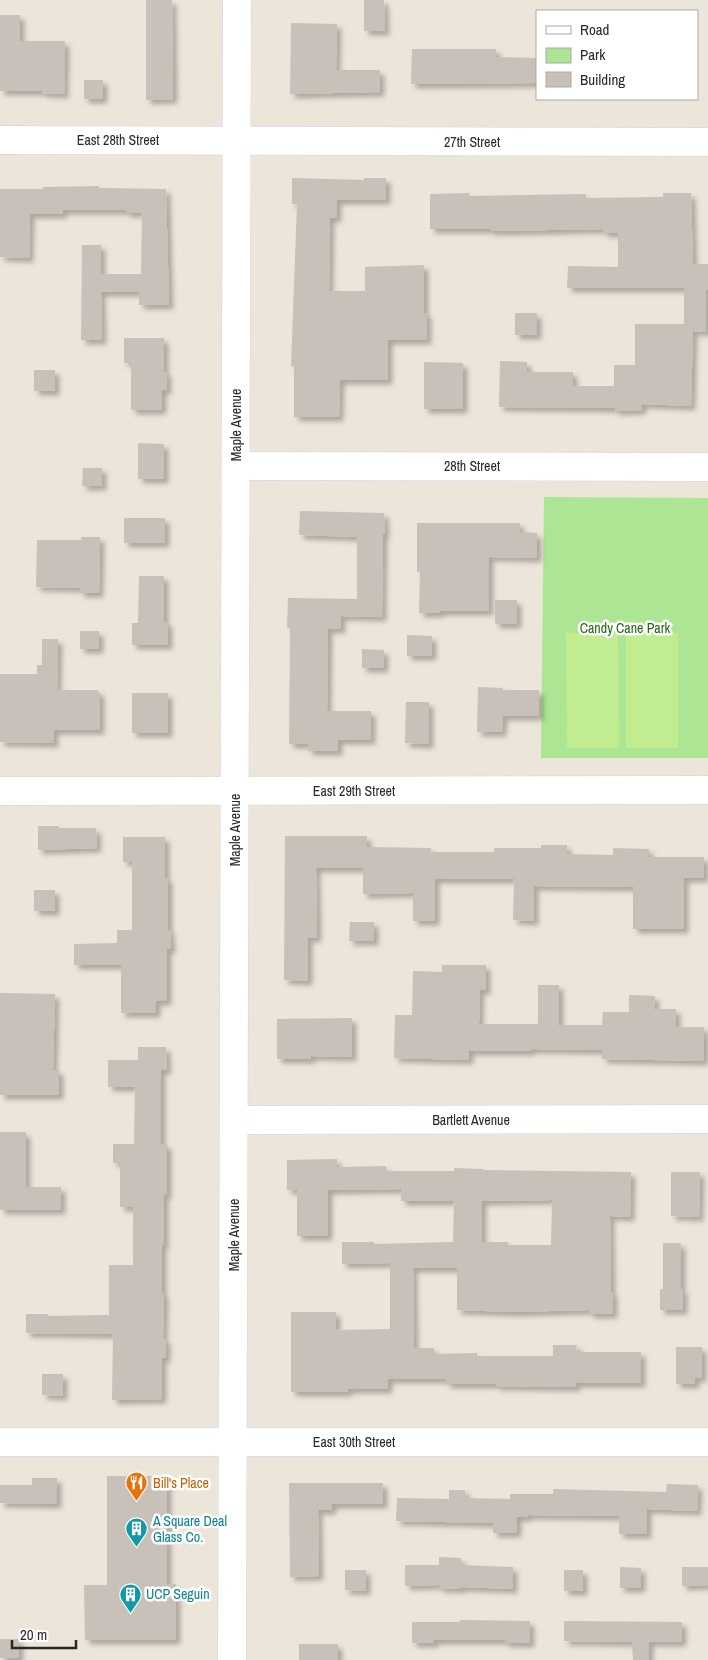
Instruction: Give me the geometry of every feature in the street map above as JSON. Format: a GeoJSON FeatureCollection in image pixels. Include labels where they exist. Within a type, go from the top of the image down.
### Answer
{"type":"FeatureCollection","features":[{"type":"Feature","properties":{"kind":"street","name":"Maple Avenue"},"geometry":{"type":"LineString","coordinates":[[232,1660],[237,0]]}},
{"type":"Feature","properties":{"kind":"street","name":"East 28th Street"},"geometry":{"type":"LineString","coordinates":[[0,140],[236,141]]}},
{"type":"Feature","properties":{"kind":"street","name":"27th Street"},"geometry":{"type":"LineString","coordinates":[[236,141],[708,142]]}},
{"type":"Feature","properties":{"kind":"street","name":"28th Street"},"geometry":{"type":"LineString","coordinates":[[236,466],[708,467]]}},
{"type":"Feature","properties":{"kind":"street","name":"East 29th Street"},"geometry":{"type":"LineString","coordinates":[[0,791],[708,790]]}},
{"type":"Feature","properties":{"kind":"street","name":"Bartlett Avenue"},"geometry":{"type":"LineString","coordinates":[[234,1120],[708,1119]]}},
{"type":"Feature","properties":{"kind":"street","name":"East 30th Street"},"geometry":{"type":"LineString","coordinates":[[0,1442],[708,1442]]}},
{"type":"Feature","properties":{"kind":"green space","name":"Candy Cane Park"},"geometry":{"type":"Polygon","coordinates":[[[544,497],[708,498],[708,758],[541,758],[544,497]]]}},
{"type":"Feature","properties":{"kind":"green space"},"geometry":{"type":"Polygon","coordinates":[[[566,633],[618,633],[619,748],[567,748],[566,633]]]}},
{"type":"Feature","properties":{"kind":"green space"},"geometry":{"type":"Polygon","coordinates":[[[626,633],[678,633],[678,748],[626,748],[626,633]]]}},
{"type":"Feature","properties":{"kind":"building"},"geometry":{"type":"Polygon","coordinates":[[[146,0],[172,0],[173,99],[146,100],[146,0]]]}},
{"type":"Feature","properties":{"kind":"building"},"geometry":{"type":"Polygon","coordinates":[[[364,0],[384,0],[385,31],[364,31],[364,0]]]}},
{"type":"Feature","properties":{"kind":"building"},"geometry":{"type":"Polygon","coordinates":[[[0,15],[20,15],[20,41],[65,41],[64,94],[42,93],[42,91],[0,91],[0,15]]]}},
{"type":"Feature","properties":{"kind":"building"},"geometry":{"type":"Polygon","coordinates":[[[291,23],[337,24],[336,70],[380,70],[380,92],[290,94],[291,23]]]}},
{"type":"Feature","properties":{"kind":"building"},"geometry":{"type":"Polygon","coordinates":[[[412,49],[496,49],[496,57],[536,58],[536,83],[411,84],[412,49]]]}},
{"type":"Feature","properties":{"kind":"building"},"geometry":{"type":"Polygon","coordinates":[[[84,80],[103,80],[103,99],[84,99],[84,80]]]}},
{"type":"Feature","properties":{"kind":"building"},"geometry":{"type":"Polygon","coordinates":[[[292,178],[364,180],[364,178],[386,178],[386,200],[337,200],[337,218],[330,218],[329,291],[365,291],[365,267],[424,265],[424,313],[427,313],[427,340],[388,340],[388,380],[340,380],[339,417],[294,417],[294,366],[291,366],[297,204],[292,204],[292,178]]]}},
{"type":"Feature","properties":{"kind":"building"},"geometry":{"type":"Polygon","coordinates":[[[99,186],[99,188],[166,189],[169,305],[139,305],[139,292],[101,292],[102,340],[81,340],[82,245],[101,245],[101,274],[141,274],[142,213],[126,213],[126,210],[63,210],[63,214],[30,214],[29,258],[0,257],[0,189],[99,186]]]}},
{"type":"Feature","properties":{"kind":"building"},"geometry":{"type":"Polygon","coordinates":[[[469,193],[469,196],[586,194],[586,198],[663,197],[663,193],[691,193],[693,264],[708,264],[708,290],[706,290],[706,332],[693,331],[691,406],[642,404],[642,410],[615,411],[615,408],[499,407],[500,361],[527,362],[527,372],[573,372],[573,386],[614,386],[614,365],[635,365],[635,324],[684,324],[684,288],[567,288],[568,266],[618,267],[618,233],[603,233],[603,229],[490,231],[490,229],[430,229],[430,194],[469,193]]]}},
{"type":"Feature","properties":{"kind":"building"},"geometry":{"type":"Polygon","coordinates":[[[515,313],[537,313],[537,335],[515,335],[515,313]]]}},
{"type":"Feature","properties":{"kind":"building"},"geometry":{"type":"Polygon","coordinates":[[[124,338],[164,338],[164,372],[167,372],[167,390],[162,390],[162,410],[131,410],[131,363],[124,363],[124,338]]]}},
{"type":"Feature","properties":{"kind":"building"},"geometry":{"type":"Polygon","coordinates":[[[424,362],[463,363],[463,409],[424,409],[424,362]]]}},
{"type":"Feature","properties":{"kind":"building"},"geometry":{"type":"Polygon","coordinates":[[[34,370],[55,370],[55,391],[34,391],[34,370]]]}},
{"type":"Feature","properties":{"kind":"building"},"geometry":{"type":"Polygon","coordinates":[[[138,443],[164,444],[164,479],[138,479],[138,443]]]}},
{"type":"Feature","properties":{"kind":"building"},"geometry":{"type":"Polygon","coordinates":[[[83,468],[102,468],[102,486],[82,486],[83,468]]]}},
{"type":"Feature","properties":{"kind":"building"},"geometry":{"type":"Polygon","coordinates":[[[300,511],[384,513],[382,617],[341,616],[341,629],[328,629],[327,711],[371,711],[371,740],[338,740],[338,751],[308,751],[308,744],[289,744],[290,628],[287,628],[288,598],[357,599],[357,537],[299,535],[300,511]]]}},
{"type":"Feature","properties":{"kind":"building"},"geometry":{"type":"Polygon","coordinates":[[[124,518],[165,518],[165,543],[124,543],[124,518]]]}},
{"type":"Feature","properties":{"kind":"building"},"geometry":{"type":"Polygon","coordinates":[[[417,523],[520,523],[520,532],[537,533],[537,558],[489,557],[489,611],[419,613],[420,572],[417,572],[417,523]]]}},
{"type":"Feature","properties":{"kind":"building"},"geometry":{"type":"Polygon","coordinates":[[[81,537],[100,537],[99,593],[80,593],[80,588],[36,587],[37,540],[81,540],[81,537]]]}},
{"type":"Feature","properties":{"kind":"building"},"geometry":{"type":"Polygon","coordinates":[[[139,576],[164,576],[164,622],[168,622],[168,645],[132,645],[132,623],[138,623],[139,576]]]}},
{"type":"Feature","properties":{"kind":"building"},"geometry":{"type":"Polygon","coordinates":[[[495,600],[517,600],[517,624],[495,624],[495,600]]]}},
{"type":"Feature","properties":{"kind":"building"},"geometry":{"type":"Polygon","coordinates":[[[80,631],[99,631],[99,649],[80,649],[80,631]]]}},
{"type":"Feature","properties":{"kind":"building"},"geometry":{"type":"Polygon","coordinates":[[[407,635],[432,636],[432,656],[407,656],[407,635]]]}},
{"type":"Feature","properties":{"kind":"building"},"geometry":{"type":"Polygon","coordinates":[[[42,639],[58,639],[57,690],[98,690],[98,693],[100,693],[100,730],[54,730],[54,743],[0,742],[0,674],[37,674],[37,665],[42,665],[42,639]]]}},
{"type":"Feature","properties":{"kind":"building"},"geometry":{"type":"Polygon","coordinates":[[[362,649],[384,650],[384,668],[362,668],[362,649]]]}},
{"type":"Feature","properties":{"kind":"building"},"geometry":{"type":"Polygon","coordinates":[[[478,687],[503,688],[503,690],[539,690],[539,716],[503,716],[502,732],[477,732],[478,687]]]}},
{"type":"Feature","properties":{"kind":"building"},"geometry":{"type":"Polygon","coordinates":[[[132,693],[168,693],[168,733],[132,733],[132,693]]]}},
{"type":"Feature","properties":{"kind":"building"},"geometry":{"type":"Polygon","coordinates":[[[406,702],[429,702],[429,744],[405,743],[406,702]]]}},
{"type":"Feature","properties":{"kind":"building"},"geometry":{"type":"Polygon","coordinates":[[[38,826],[96,828],[97,848],[38,850],[38,826]]]}},
{"type":"Feature","properties":{"kind":"building"},"geometry":{"type":"Polygon","coordinates":[[[285,836],[367,836],[367,847],[431,848],[431,852],[494,852],[494,848],[541,848],[541,845],[567,845],[567,854],[613,855],[613,848],[649,849],[649,857],[704,857],[704,878],[684,878],[684,929],[633,929],[633,887],[534,886],[534,921],[513,920],[514,879],[435,879],[435,921],[413,921],[413,893],[363,894],[363,868],[316,868],[317,938],[308,938],[308,981],[284,980],[285,836]]]}},
{"type":"Feature","properties":{"kind":"building"},"geometry":{"type":"Polygon","coordinates":[[[123,837],[165,837],[165,878],[168,878],[168,930],[170,930],[171,949],[167,949],[167,1001],[156,1001],[156,1013],[121,1013],[121,965],[74,965],[74,944],[117,943],[117,930],[132,930],[132,862],[123,862],[123,837]]]}},
{"type":"Feature","properties":{"kind":"building"},"geometry":{"type":"Polygon","coordinates":[[[34,890],[55,890],[55,911],[34,911],[34,890]]]}},
{"type":"Feature","properties":{"kind":"building"},"geometry":{"type":"Polygon","coordinates":[[[350,922],[374,922],[374,941],[349,941],[350,922]]]}},
{"type":"Feature","properties":{"kind":"building"},"geometry":{"type":"Polygon","coordinates":[[[442,965],[486,965],[486,990],[480,990],[479,1024],[538,1024],[538,985],[559,985],[559,1025],[602,1025],[603,1012],[629,1012],[629,995],[655,996],[654,1009],[676,1009],[676,1027],[704,1027],[704,1061],[602,1059],[602,1050],[531,1049],[530,1051],[469,1051],[469,1060],[394,1058],[395,1015],[412,1015],[413,971],[442,972],[442,965]]]}},
{"type":"Feature","properties":{"kind":"building"},"geometry":{"type":"Polygon","coordinates":[[[0,993],[55,994],[53,1070],[59,1070],[59,1095],[0,1095],[0,993]]]}},
{"type":"Feature","properties":{"kind":"building"},"geometry":{"type":"Polygon","coordinates":[[[352,1018],[352,1057],[311,1056],[311,1059],[277,1059],[277,1019],[352,1018]]]}},
{"type":"Feature","properties":{"kind":"building"},"geometry":{"type":"Polygon","coordinates":[[[138,1047],[166,1047],[167,1070],[161,1070],[161,1144],[167,1144],[167,1195],[164,1195],[164,1245],[162,1245],[163,1339],[166,1339],[166,1358],[162,1358],[162,1399],[112,1400],[113,1334],[26,1333],[26,1314],[48,1314],[48,1316],[109,1315],[109,1265],[133,1265],[133,1207],[120,1207],[120,1163],[113,1163],[113,1144],[134,1144],[135,1087],[108,1087],[108,1060],[138,1060],[138,1047]]]}},
{"type":"Feature","properties":{"kind":"building"},"geometry":{"type":"Polygon","coordinates":[[[0,1132],[26,1132],[26,1187],[61,1187],[61,1210],[0,1210],[0,1132]]]}},
{"type":"Feature","properties":{"kind":"building"},"geometry":{"type":"Polygon","coordinates":[[[337,1159],[337,1167],[386,1166],[386,1171],[454,1171],[454,1168],[631,1172],[630,1217],[610,1216],[613,1314],[589,1314],[589,1310],[514,1312],[457,1310],[457,1268],[413,1268],[414,1348],[434,1348],[434,1354],[477,1353],[477,1356],[553,1356],[553,1345],[577,1345],[576,1352],[641,1352],[641,1383],[576,1383],[576,1387],[496,1386],[496,1384],[446,1384],[446,1379],[388,1379],[388,1389],[348,1389],[348,1392],[291,1392],[291,1312],[336,1312],[336,1330],[390,1329],[390,1263],[342,1264],[342,1242],[374,1242],[374,1244],[453,1242],[454,1201],[401,1201],[401,1189],[328,1190],[328,1236],[297,1236],[297,1190],[287,1190],[287,1160],[337,1159]],[[552,1200],[482,1201],[482,1242],[508,1242],[508,1245],[551,1245],[552,1200]]]}},
{"type":"Feature","properties":{"kind":"building"},"geometry":{"type":"Polygon","coordinates":[[[671,1172],[700,1172],[699,1217],[671,1216],[671,1172]]]}},
{"type":"Feature","properties":{"kind":"building"},"geometry":{"type":"Polygon","coordinates":[[[663,1243],[681,1243],[683,1310],[660,1310],[660,1289],[663,1289],[663,1243]]]}},
{"type":"Feature","properties":{"kind":"building"},"geometry":{"type":"Polygon","coordinates":[[[676,1347],[702,1347],[702,1378],[695,1377],[695,1384],[676,1384],[676,1347]]]}},
{"type":"Feature","properties":{"kind":"building"},"geometry":{"type":"Polygon","coordinates":[[[42,1374],[63,1374],[63,1396],[42,1395],[42,1374]]]}},
{"type":"Feature","properties":{"kind":"building"},"geometry":{"type":"Polygon","coordinates":[[[107,1476],[167,1476],[167,1584],[176,1584],[176,1640],[85,1640],[84,1585],[107,1585],[107,1476]]]}},
{"type":"Feature","properties":{"kind":"building"},"geometry":{"type":"Polygon","coordinates":[[[32,1478],[57,1478],[57,1504],[0,1503],[0,1485],[32,1485],[32,1478]]]}},
{"type":"Feature","properties":{"kind":"building"},"geometry":{"type":"Polygon","coordinates":[[[289,1483],[383,1483],[383,1504],[332,1504],[332,1510],[318,1510],[319,1576],[290,1577],[289,1483]]]}},
{"type":"Feature","properties":{"kind":"building"},"geometry":{"type":"Polygon","coordinates":[[[667,1484],[698,1485],[697,1511],[647,1509],[647,1534],[619,1534],[619,1516],[528,1515],[528,1517],[517,1517],[517,1533],[493,1533],[493,1523],[396,1521],[397,1498],[449,1499],[449,1490],[465,1490],[465,1498],[510,1499],[510,1494],[553,1494],[553,1489],[666,1492],[667,1484]]]}},
{"type":"Feature","properties":{"kind":"building"},"geometry":{"type":"Polygon","coordinates":[[[439,1557],[461,1558],[461,1565],[513,1567],[513,1589],[439,1588],[439,1585],[405,1586],[405,1565],[439,1565],[439,1557]]]}},
{"type":"Feature","properties":{"kind":"building"},"geometry":{"type":"Polygon","coordinates":[[[620,1567],[641,1568],[641,1588],[620,1588],[620,1567]]]}},
{"type":"Feature","properties":{"kind":"building"},"geometry":{"type":"Polygon","coordinates":[[[682,1567],[708,1567],[708,1585],[682,1586],[682,1567]]]}},
{"type":"Feature","properties":{"kind":"building"},"geometry":{"type":"Polygon","coordinates":[[[345,1570],[366,1570],[366,1591],[345,1590],[345,1570]]]}},
{"type":"Feature","properties":{"kind":"building"},"geometry":{"type":"Polygon","coordinates":[[[564,1570],[583,1570],[583,1591],[564,1591],[564,1570]]]}},
{"type":"Feature","properties":{"kind":"building"},"geometry":{"type":"Polygon","coordinates":[[[460,1620],[530,1621],[530,1643],[505,1643],[505,1640],[434,1640],[434,1643],[412,1643],[412,1622],[460,1622],[460,1620]]]}},
{"type":"Feature","properties":{"kind":"building"},"geometry":{"type":"Polygon","coordinates":[[[564,1621],[682,1622],[682,1642],[649,1642],[649,1660],[633,1660],[632,1642],[564,1641],[564,1621]]]}},
{"type":"Feature","properties":{"kind":"building"},"geometry":{"type":"Polygon","coordinates":[[[0,1639],[19,1639],[19,1658],[0,1658],[0,1639]]]}},
{"type":"Feature","properties":{"kind":"building"},"geometry":{"type":"Polygon","coordinates":[[[299,1644],[338,1644],[338,1660],[299,1660],[299,1644]]]}},
{"type":"Feature","properties":{"kind":"place","name":"Bill's Place"},"geometry":{"type":"Point","coordinates":[137,1502]}},
{"type":"Feature","properties":{"kind":"place","name":"A Square Deal Glass Co."},"geometry":{"type":"Point","coordinates":[137,1548]}},
{"type":"Feature","properties":{"kind":"place","name":"UCP Seguin"},"geometry":{"type":"Point","coordinates":[130,1613]}}]}
